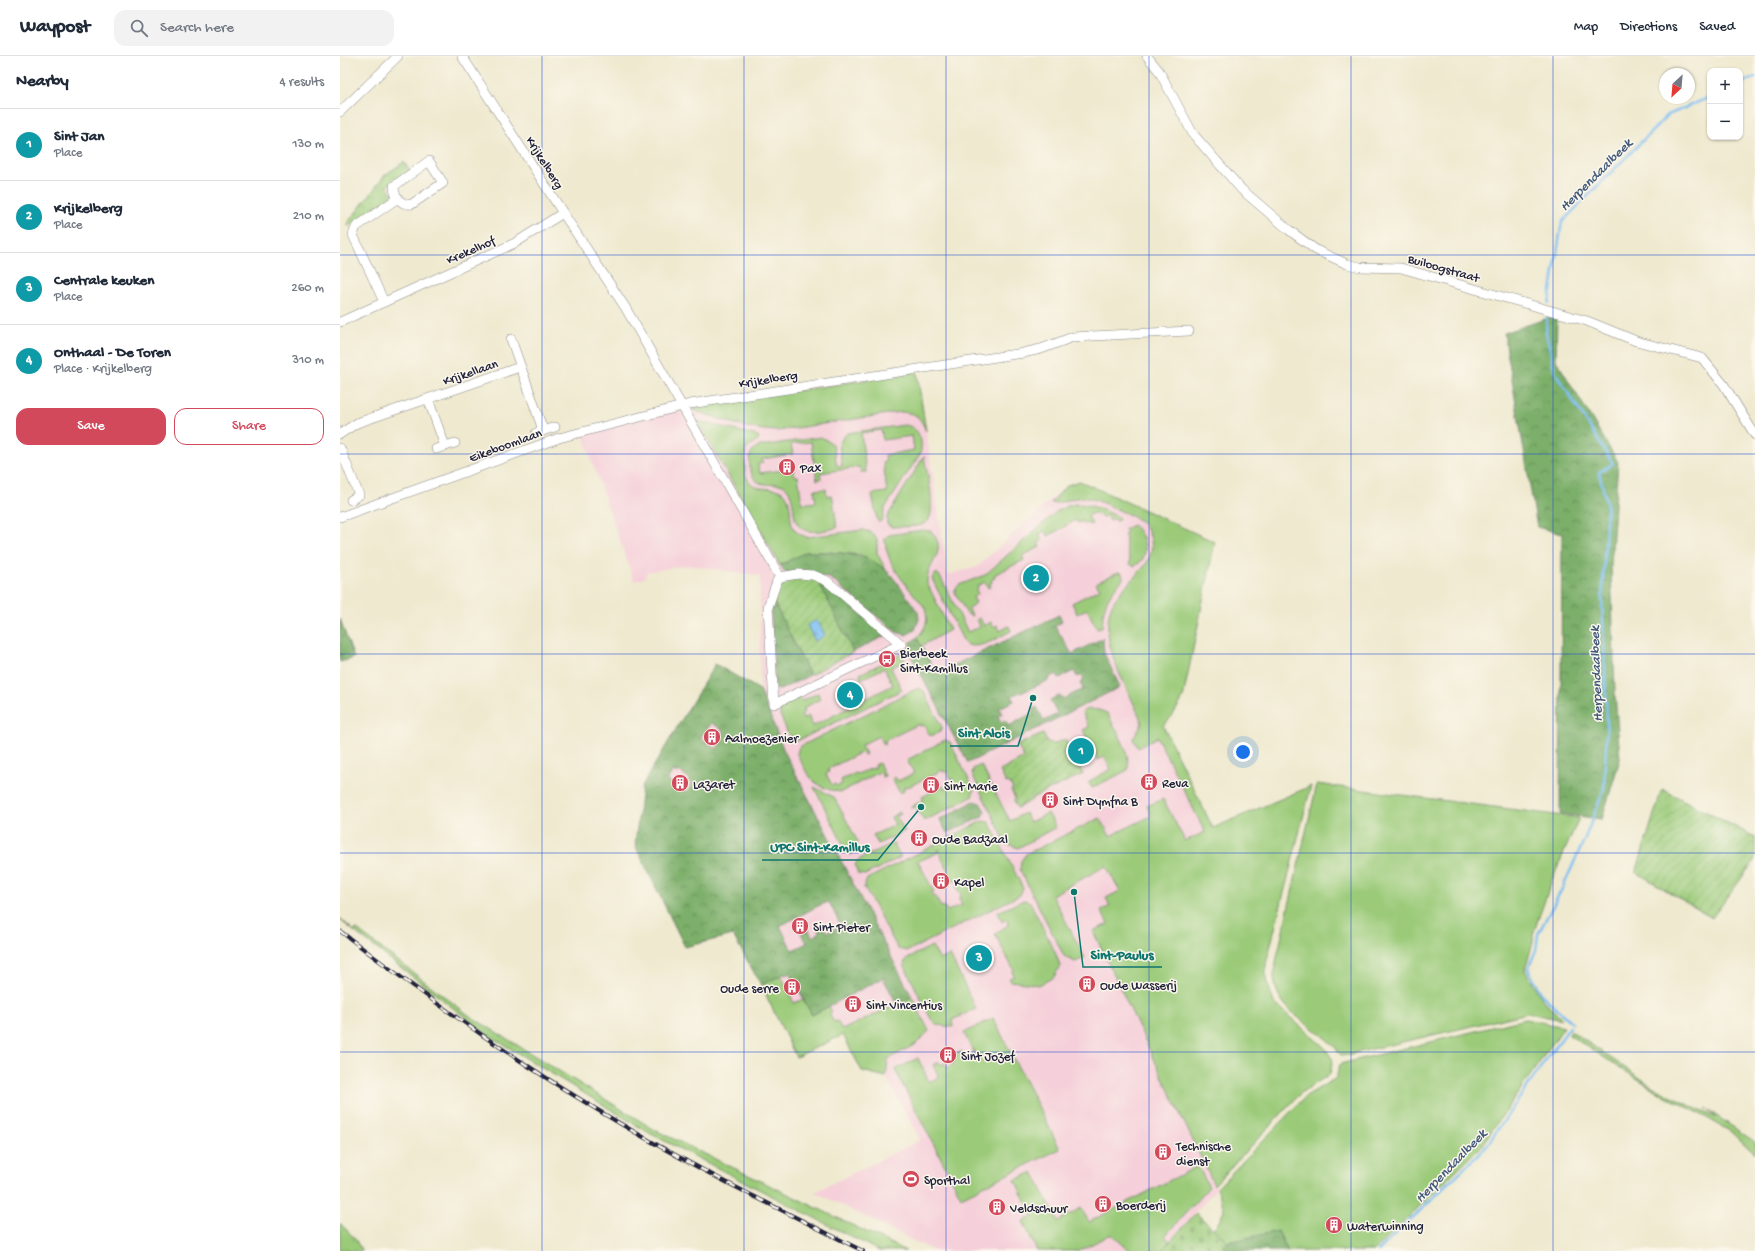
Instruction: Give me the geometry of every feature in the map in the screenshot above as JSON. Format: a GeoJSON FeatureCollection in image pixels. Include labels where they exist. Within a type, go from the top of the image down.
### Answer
{"type":"FeatureCollection","features":[{"type":"Feature","properties":{"kind":"street"},"geometry":{"type":"LineString","coordinates":[[340,112],[398,56]]}},
{"type":"Feature","properties":{"kind":"street","name":"Krijkelberg"},"geometry":{"type":"LineString","coordinates":[[462,56],[625,307],[780,578]]}},
{"type":"Feature","properties":{"kind":"street","name":"Builoogstraat"},"geometry":{"type":"LineString","coordinates":[[1147,56],[1159,71],[1193,134],[1240,189],[1289,230],[1316,250],[1347,264],[1360,267],[1401,268],[1587,321],[1636,341],[1702,358],[1724,385],[1755,435]]}},
{"type":"Feature","properties":{"kind":"street"},"geometry":{"type":"LineString","coordinates":[[429,162],[443,183],[412,204],[407,205],[398,198],[394,192],[394,186],[429,162]]}},
{"type":"Feature","properties":{"kind":"street"},"geometry":{"type":"LineString","coordinates":[[384,302],[354,235],[354,231],[356,227],[398,198]]}},
{"type":"Feature","properties":{"kind":"street","name":"Krekelhof"},"geometry":{"type":"LineString","coordinates":[[340,322],[515,243],[563,213]]}},
{"type":"Feature","properties":{"kind":"street","name":"Krijkelberg"},"geometry":{"type":"LineString","coordinates":[[681,406],[780,389],[1023,353],[1041,349],[1073,336],[1189,331]]}},
{"type":"Feature","properties":{"kind":"street"},"geometry":{"type":"LineString","coordinates":[[511,340],[540,432],[555,427]]}},
{"type":"Feature","properties":{"kind":"street","name":"Krijkellaan"},"geometry":{"type":"LineString","coordinates":[[340,434],[358,423],[520,367]]}},
{"type":"Feature","properties":{"kind":"street"},"geometry":{"type":"LineString","coordinates":[[428,399],[440,448],[455,443]]}},
{"type":"Feature","properties":{"kind":"street","name":"Eikeboomlaan"},"geometry":{"type":"LineString","coordinates":[[340,517],[558,438],[681,406]]}},
{"type":"Feature","properties":{"kind":"street"},"geometry":{"type":"LineString","coordinates":[[340,448],[359,495],[351,500]]}},
{"type":"Feature","properties":{"kind":"street"},"geometry":{"type":"LineString","coordinates":[[798,574],[813,574],[827,581],[901,644],[774,704],[768,607],[777,581],[780,578],[798,574]]}},
{"type":"Feature","properties":{"kind":"shaded area"},"geometry":{"type":"Polygon","coordinates":[[[917,372],[948,575],[977,567],[1067,485],[1080,481],[1215,542],[1183,698],[1173,715],[1163,726],[1213,828],[1131,1009],[1217,1188],[1161,1251],[934,1251],[815,1192],[920,1140],[886,1077],[862,1071],[843,1035],[796,1057],[761,985],[733,935],[685,947],[635,845],[642,786],[715,664],[760,690],[760,576],[688,565],[647,572],[645,578],[634,581],[582,433],[691,406],[917,372]]]}},
{"type":"Feature","properties":{"kind":"green space"},"geometry":{"type":"Polygon","coordinates":[[[404,162],[410,171],[387,186],[393,195],[349,226],[346,225],[385,175],[404,162]]]}},
{"type":"Feature","properties":{"kind":"green space"},"geometry":{"type":"Polygon","coordinates":[[[1557,315],[1556,360],[1618,462],[1611,565],[1615,693],[1620,759],[1602,819],[1560,814],[1562,534],[1537,527],[1504,333],[1557,315]]]}},
{"type":"Feature","properties":{"kind":"green space"},"geometry":{"type":"Polygon","coordinates":[[[917,372],[926,431],[920,419],[911,413],[901,412],[777,431],[755,429],[734,424],[693,410],[692,407],[917,372]]]}},
{"type":"Feature","properties":{"kind":"green space"},"geometry":{"type":"Polygon","coordinates":[[[697,421],[758,436],[759,440],[745,451],[746,476],[750,483],[761,488],[783,492],[789,503],[792,525],[800,534],[807,537],[863,530],[871,532],[877,539],[877,553],[886,570],[861,555],[829,552],[806,552],[780,565],[697,421]]]}},
{"type":"Feature","properties":{"kind":"green space"},"geometry":{"type":"Polygon","coordinates":[[[905,425],[910,426],[919,435],[921,440],[920,454],[885,508],[882,520],[879,522],[877,520],[872,494],[887,492],[883,462],[886,462],[885,455],[914,450],[912,436],[883,440],[881,430],[861,433],[866,472],[861,472],[860,467],[820,473],[821,479],[817,480],[811,442],[791,444],[793,454],[762,459],[763,463],[758,464],[760,473],[793,469],[795,476],[798,476],[802,504],[816,502],[814,490],[826,489],[827,496],[832,495],[837,528],[815,532],[805,530],[800,527],[795,519],[792,498],[787,488],[781,484],[760,483],[754,477],[750,468],[750,458],[754,449],[761,446],[821,437],[833,444],[837,466],[842,466],[839,443],[847,433],[905,425]]]}},
{"type":"Feature","properties":{"kind":"green space"},"geometry":{"type":"Polygon","coordinates":[[[924,456],[932,503],[929,520],[924,524],[916,526],[892,527],[887,524],[887,517],[924,456]]]}},
{"type":"Feature","properties":{"kind":"green space"},"geometry":{"type":"Polygon","coordinates":[[[1080,481],[1215,542],[1183,698],[1173,715],[1163,726],[1213,828],[1311,786],[1266,964],[1266,979],[1274,1003],[1325,1048],[1333,1060],[1330,1074],[1301,1093],[1214,1185],[1093,931],[1108,924],[1101,911],[1110,906],[1106,898],[1120,891],[1106,866],[1052,895],[1085,958],[1075,962],[1064,956],[1020,870],[1021,861],[1026,854],[1100,818],[1110,836],[1151,816],[1147,806],[1163,799],[1185,841],[1205,832],[1157,737],[1138,748],[1133,739],[1142,723],[1118,670],[1109,643],[1108,628],[1111,607],[1119,594],[1149,559],[1152,547],[1150,535],[1139,520],[1097,501],[1081,498],[1051,503],[1067,485],[1080,481]]]}},
{"type":"Feature","properties":{"kind":"green space"},"geometry":{"type":"Polygon","coordinates":[[[1075,504],[1086,505],[1108,512],[1118,517],[1119,520],[1116,521],[1114,519],[1110,521],[1107,515],[1102,518],[1099,514],[1096,515],[1095,512],[1088,516],[1092,524],[1089,525],[1087,522],[1083,524],[1082,521],[1078,523],[1076,520],[1048,536],[1045,531],[1039,534],[1042,541],[1038,543],[1040,547],[1022,556],[1024,560],[994,575],[995,578],[991,580],[992,583],[989,584],[990,587],[988,588],[985,582],[977,586],[978,588],[976,590],[978,594],[973,597],[976,603],[969,609],[972,616],[967,614],[955,593],[955,589],[959,585],[985,575],[1056,512],[1075,504]]]}},
{"type":"Feature","properties":{"kind":"green space"},"geometry":{"type":"Polygon","coordinates":[[[1133,525],[1138,529],[1144,541],[1145,553],[1143,559],[1133,566],[1130,564],[1126,538],[1124,535],[1127,533],[1125,529],[1133,525]]]}},
{"type":"Feature","properties":{"kind":"green space"},"geometry":{"type":"Polygon","coordinates":[[[922,530],[931,531],[936,538],[938,545],[938,551],[930,569],[927,583],[950,630],[921,646],[917,638],[923,631],[927,621],[925,608],[905,584],[893,566],[886,548],[885,538],[889,535],[922,530]]]}},
{"type":"Feature","properties":{"kind":"green space"},"geometry":{"type":"Polygon","coordinates":[[[806,552],[827,552],[858,556],[868,559],[886,570],[918,612],[919,619],[915,630],[906,635],[896,632],[830,578],[785,572],[780,565],[806,552]]]}},
{"type":"Feature","properties":{"kind":"green space"},"geometry":{"type":"Polygon","coordinates":[[[1118,572],[1122,573],[1123,579],[1109,596],[1105,606],[1102,628],[1097,629],[1087,609],[1077,614],[1072,603],[1100,589],[1096,583],[1118,572]]]}},
{"type":"Feature","properties":{"kind":"green space"},"geometry":{"type":"Polygon","coordinates":[[[935,574],[938,574],[941,578],[968,632],[980,627],[977,619],[980,618],[984,626],[991,622],[993,627],[997,625],[1000,631],[1009,626],[1011,631],[983,645],[971,646],[965,644],[933,581],[932,578],[935,574]]]}},
{"type":"Feature","properties":{"kind":"green space"},"geometry":{"type":"Polygon","coordinates":[[[804,578],[817,579],[853,652],[810,675],[773,600],[778,589],[784,583],[804,578]]]}},
{"type":"Feature","properties":{"kind":"green space"},"geometry":{"type":"Polygon","coordinates":[[[817,579],[826,584],[886,635],[853,652],[817,579]]]}},
{"type":"Feature","properties":{"kind":"green space"},"geometry":{"type":"Polygon","coordinates":[[[773,600],[810,675],[780,690],[775,689],[771,611],[773,600]]]}},
{"type":"Feature","properties":{"kind":"green space"},"geometry":{"type":"Polygon","coordinates":[[[1059,615],[1062,622],[1055,626],[1072,654],[1103,638],[1104,653],[1120,687],[968,763],[908,650],[911,642],[917,638],[937,674],[1059,615]],[[1074,671],[1059,678],[1057,674],[1048,678],[1049,680],[1012,696],[1014,701],[999,708],[1002,714],[998,716],[1001,722],[1005,720],[1009,726],[1034,712],[1032,709],[1037,707],[1044,721],[1057,714],[1050,700],[1060,695],[1063,699],[1083,689],[1080,683],[1084,680],[1081,675],[1077,677],[1074,671]]]}},
{"type":"Feature","properties":{"kind":"green space"},"geometry":{"type":"Polygon","coordinates":[[[340,619],[354,658],[340,662],[340,619]]]}},
{"type":"Feature","properties":{"kind":"green space"},"geometry":{"type":"Polygon","coordinates":[[[901,654],[905,661],[891,668],[902,690],[797,741],[790,738],[780,715],[781,705],[799,696],[802,701],[818,693],[820,699],[804,708],[805,712],[801,714],[803,719],[808,716],[813,726],[893,685],[884,668],[861,679],[860,674],[901,654]]]}},
{"type":"Feature","properties":{"kind":"green space"},"geometry":{"type":"Polygon","coordinates":[[[715,664],[760,690],[784,751],[912,997],[897,1004],[883,978],[812,1015],[790,973],[784,974],[761,985],[733,935],[685,947],[635,845],[642,786],[715,664]],[[712,723],[700,738],[716,749],[722,741],[724,731],[712,723]],[[673,771],[667,780],[686,793],[692,784],[689,782],[690,779],[679,771],[677,773],[673,771]],[[829,902],[820,905],[780,926],[792,950],[807,943],[801,934],[809,930],[812,937],[819,933],[818,930],[820,929],[818,926],[820,925],[823,929],[825,928],[827,932],[841,926],[829,902]]]}},
{"type":"Feature","properties":{"kind":"green space"},"geometry":{"type":"Polygon","coordinates":[[[918,688],[923,690],[942,727],[940,732],[930,736],[924,725],[920,726],[919,724],[884,741],[886,744],[884,745],[879,736],[861,745],[866,754],[864,755],[862,752],[828,769],[829,772],[826,774],[832,785],[835,784],[837,786],[842,784],[841,780],[856,773],[857,774],[876,767],[875,765],[879,763],[885,776],[883,777],[880,772],[841,792],[824,788],[813,780],[797,754],[799,747],[918,688]]]}},
{"type":"Feature","properties":{"kind":"green space"},"geometry":{"type":"Polygon","coordinates":[[[1089,709],[1107,713],[1125,748],[1128,763],[1128,770],[1092,788],[1088,782],[1111,769],[1104,757],[1098,760],[1083,730],[1089,727],[1083,711],[1089,709]]]}},
{"type":"Feature","properties":{"kind":"green space"},"geometry":{"type":"Polygon","coordinates":[[[1043,734],[1048,743],[1051,742],[1053,744],[1065,739],[1083,774],[1032,798],[1032,800],[1017,808],[1014,800],[1015,798],[1011,790],[1013,789],[1009,782],[1006,783],[1000,771],[1024,758],[1017,745],[1043,734]]]}},
{"type":"Feature","properties":{"kind":"green space"},"geometry":{"type":"Polygon","coordinates":[[[945,740],[950,742],[974,790],[972,797],[924,821],[915,806],[912,809],[911,807],[923,800],[922,797],[943,786],[945,789],[950,787],[949,784],[953,782],[947,771],[943,772],[942,770],[908,787],[907,786],[903,788],[904,791],[900,793],[892,779],[895,777],[898,781],[914,773],[907,760],[945,740]]]}},
{"type":"Feature","properties":{"kind":"green space"},"geometry":{"type":"Polygon","coordinates":[[[981,765],[1010,821],[1025,813],[1030,822],[1048,813],[1056,827],[1018,848],[1006,843],[972,774],[973,769],[981,765]]]}},
{"type":"Feature","properties":{"kind":"green space"},"geometry":{"type":"Polygon","coordinates":[[[1317,784],[1579,818],[1552,880],[1533,934],[1533,942],[1525,970],[1543,1000],[1563,1020],[1528,1013],[1342,1056],[1321,1035],[1298,1018],[1280,998],[1275,985],[1274,970],[1317,784]]]}},
{"type":"Feature","properties":{"kind":"green space"},"geometry":{"type":"Polygon","coordinates":[[[814,787],[834,797],[858,842],[851,855],[847,852],[814,787]]]}},
{"type":"Feature","properties":{"kind":"green space"},"geometry":{"type":"Polygon","coordinates":[[[1662,789],[1755,837],[1755,860],[1712,918],[1636,872],[1662,789]]]}},
{"type":"Feature","properties":{"kind":"green space"},"geometry":{"type":"Polygon","coordinates":[[[974,801],[980,803],[985,811],[982,817],[947,833],[940,820],[974,801]]]}},
{"type":"Feature","properties":{"kind":"green space"},"geometry":{"type":"Polygon","coordinates":[[[898,811],[901,814],[896,816],[905,831],[878,844],[873,835],[895,825],[891,817],[898,813],[898,811]]]}},
{"type":"Feature","properties":{"kind":"green space"},"geometry":{"type":"Polygon","coordinates":[[[982,821],[989,822],[1023,888],[1020,895],[908,951],[898,949],[864,887],[867,879],[982,821]],[[938,849],[937,853],[917,862],[919,863],[934,892],[931,893],[933,897],[935,896],[941,907],[944,906],[947,911],[962,905],[959,898],[962,897],[956,886],[959,884],[957,880],[954,882],[939,853],[940,850],[938,849]]]}},
{"type":"Feature","properties":{"kind":"green space"},"geometry":{"type":"Polygon","coordinates":[[[893,843],[901,857],[865,875],[858,874],[855,865],[858,860],[893,843]]]}},
{"type":"Feature","properties":{"kind":"green space"},"geometry":{"type":"Polygon","coordinates":[[[1024,900],[1030,902],[1056,954],[1060,966],[1054,977],[1039,985],[1011,981],[1009,978],[1014,976],[1012,972],[1014,971],[995,934],[1008,925],[1007,919],[1002,922],[998,912],[1024,900]]]}},
{"type":"Feature","properties":{"kind":"green space"},"geometry":{"type":"Polygon","coordinates":[[[340,918],[354,931],[356,929],[470,1016],[655,1130],[906,1251],[879,1251],[651,1134],[488,1035],[355,932],[340,920],[340,918]]]}},
{"type":"Feature","properties":{"kind":"green space"},"geometry":{"type":"Polygon","coordinates":[[[932,946],[940,960],[950,955],[976,1009],[952,1020],[953,1027],[937,1025],[931,1019],[904,965],[906,959],[932,946]]]}},
{"type":"Feature","properties":{"kind":"green space"},"geometry":{"type":"Polygon","coordinates":[[[781,975],[794,1003],[803,999],[812,1015],[829,1006],[832,1012],[829,1014],[834,1022],[837,1021],[842,1030],[912,997],[929,1031],[916,1044],[888,1059],[886,1077],[862,1071],[843,1035],[796,1057],[761,985],[781,975]]]}},
{"type":"Feature","properties":{"kind":"green space"},"geometry":{"type":"Polygon","coordinates":[[[993,1018],[1060,1149],[961,1197],[895,1070],[918,1058],[929,1082],[939,1077],[933,1065],[939,1062],[940,1065],[944,1063],[947,1068],[954,1064],[950,1057],[962,1051],[966,1059],[975,1055],[964,1033],[993,1018]]]}},
{"type":"Feature","properties":{"kind":"green space"},"geometry":{"type":"Polygon","coordinates":[[[1525,1019],[1564,1027],[1481,1146],[1374,1251],[1288,1251],[1278,1232],[1228,1242],[1213,1229],[1220,1220],[1224,1209],[1217,1188],[1306,1096],[1336,1078],[1340,1064],[1525,1019]]]}},
{"type":"Feature","properties":{"kind":"green space"},"geometry":{"type":"Polygon","coordinates":[[[1571,1031],[1649,1084],[1668,1095],[1716,1118],[1705,1108],[1755,1142],[1755,1154],[1733,1133],[1695,1111],[1666,1097],[1569,1035],[1571,1031]]]}},
{"type":"Feature","properties":{"kind":"green space"},"geometry":{"type":"Polygon","coordinates":[[[1198,1166],[1209,1187],[1165,1236],[1170,1241],[1161,1251],[1130,1251],[1111,1234],[1079,1251],[1037,1251],[1023,1221],[1033,1217],[1015,1180],[1033,1172],[1058,1221],[1081,1208],[1089,1222],[1198,1166]]]}},
{"type":"Feature","properties":{"kind":"green space"},"geometry":{"type":"Polygon","coordinates":[[[1196,1213],[1228,1242],[1220,1251],[1161,1251],[1196,1213]]]}},
{"type":"Feature","properties":{"kind":"green space"},"geometry":{"type":"Polygon","coordinates":[[[340,1223],[355,1239],[362,1251],[340,1251],[340,1223]]]}},
{"type":"Feature","properties":{"kind":"green space"},"geometry":{"type":"Polygon","coordinates":[[[1278,1231],[1288,1251],[1220,1251],[1228,1242],[1278,1231]]]}},
{"type":"Feature","properties":{"kind":"water"},"geometry":{"type":"Polygon","coordinates":[[[817,620],[825,635],[815,641],[807,625],[817,620]]]}},
{"type":"Feature","properties":{"kind":"waterway","name":"Herpendaalbeek"},"geometry":{"type":"LineString","coordinates":[[1743,83],[1755,77]]}},
{"type":"Feature","properties":{"kind":"waterway","name":"Herpendaalbeek"},"geometry":{"type":"LineString","coordinates":[[1549,303],[1562,222],[1668,115],[1707,98]]}},
{"type":"Feature","properties":{"kind":"waterway","name":"Herpendaalbeek"},"geometry":{"type":"LineString","coordinates":[[1547,318],[1546,333],[1555,372],[1613,464],[1599,472],[1607,506],[1602,599],[1607,721],[1604,789],[1585,838],[1563,887],[1538,934],[1536,950],[1528,969],[1542,995],[1572,1023]]}},
{"type":"Feature","properties":{"kind":"waterway","name":"Herpendaalbeek"},"geometry":{"type":"LineString","coordinates":[[1378,1251],[1485,1148],[1570,1027]]}},
{"type":"Feature","properties":{"kind":"railway"},"geometry":{"type":"LineString","coordinates":[[340,931],[466,1024],[596,1109],[661,1147],[863,1251]]}},
{"type":"Feature","properties":{"kind":"place","name":"Pax"},"geometry":{"type":"Point","coordinates":[787,467]}},
{"type":"Feature","properties":{"kind":"place","name":"Krijkelberg"},"geometry":{"type":"Point","coordinates":[1036,578]}},
{"type":"Feature","properties":{"kind":"place","name":"Bierbeek Sint-Kamillus"},"geometry":{"type":"Point","coordinates":[887,659]}},
{"type":"Feature","properties":{"kind":"place","name":"Onthaal - De Toren"},"geometry":{"type":"Point","coordinates":[850,695]}},
{"type":"Feature","properties":{"kind":"place","name":"Sint Alois"},"geometry":{"type":"Point","coordinates":[1033,698]}},
{"type":"Feature","properties":{"kind":"place","name":"Aalmoezenier"},"geometry":{"type":"Point","coordinates":[712,737]}},
{"type":"Feature","properties":{"kind":"place","name":"Sint Jan"},"geometry":{"type":"Point","coordinates":[1081,751]}},
{"type":"Feature","properties":{"kind":"place","name":"Reva"},"geometry":{"type":"Point","coordinates":[1149,782]}},
{"type":"Feature","properties":{"kind":"place","name":"Lazaret"},"geometry":{"type":"Point","coordinates":[680,783]}},
{"type":"Feature","properties":{"kind":"place","name":"Sint Marie"},"geometry":{"type":"Point","coordinates":[931,785]}},
{"type":"Feature","properties":{"kind":"place","name":"Sint Dymfna B"},"geometry":{"type":"Point","coordinates":[1050,800]}},
{"type":"Feature","properties":{"kind":"place","name":"UPC Sint-Kamillus"},"geometry":{"type":"Point","coordinates":[921,807]}},
{"type":"Feature","properties":{"kind":"place","name":"Oude Badzaal"},"geometry":{"type":"Point","coordinates":[919,838]}},
{"type":"Feature","properties":{"kind":"place","name":"Kapel"},"geometry":{"type":"Point","coordinates":[941,881]}},
{"type":"Feature","properties":{"kind":"place","name":"Sint-Paulus"},"geometry":{"type":"Point","coordinates":[1074,892]}},
{"type":"Feature","properties":{"kind":"place","name":"Sint Pieter"},"geometry":{"type":"Point","coordinates":[800,926]}},
{"type":"Feature","properties":{"kind":"place","name":"Centrale keuken"},"geometry":{"type":"Point","coordinates":[979,958]}},
{"type":"Feature","properties":{"kind":"place","name":"Oude Wasserij"},"geometry":{"type":"Point","coordinates":[1087,984]}},
{"type":"Feature","properties":{"kind":"place","name":"Oude serre"},"geometry":{"type":"Point","coordinates":[792,987]}},
{"type":"Feature","properties":{"kind":"place","name":"Sint Vincentius"},"geometry":{"type":"Point","coordinates":[853,1004]}},
{"type":"Feature","properties":{"kind":"place","name":"Sint Jozef"},"geometry":{"type":"Point","coordinates":[948,1055]}},
{"type":"Feature","properties":{"kind":"place","name":"Technische dienst"},"geometry":{"type":"Point","coordinates":[1163,1152]}},
{"type":"Feature","properties":{"kind":"place","name":"Sporthal"},"geometry":{"type":"Point","coordinates":[911,1179]}},
{"type":"Feature","properties":{"kind":"place","name":"Boerderij"},"geometry":{"type":"Point","coordinates":[1103,1204]}},
{"type":"Feature","properties":{"kind":"place","name":"Veldschuur"},"geometry":{"type":"Point","coordinates":[997,1207]}},
{"type":"Feature","properties":{"kind":"place","name":"Waterwinning"},"geometry":{"type":"Point","coordinates":[1334,1225]}}]}
